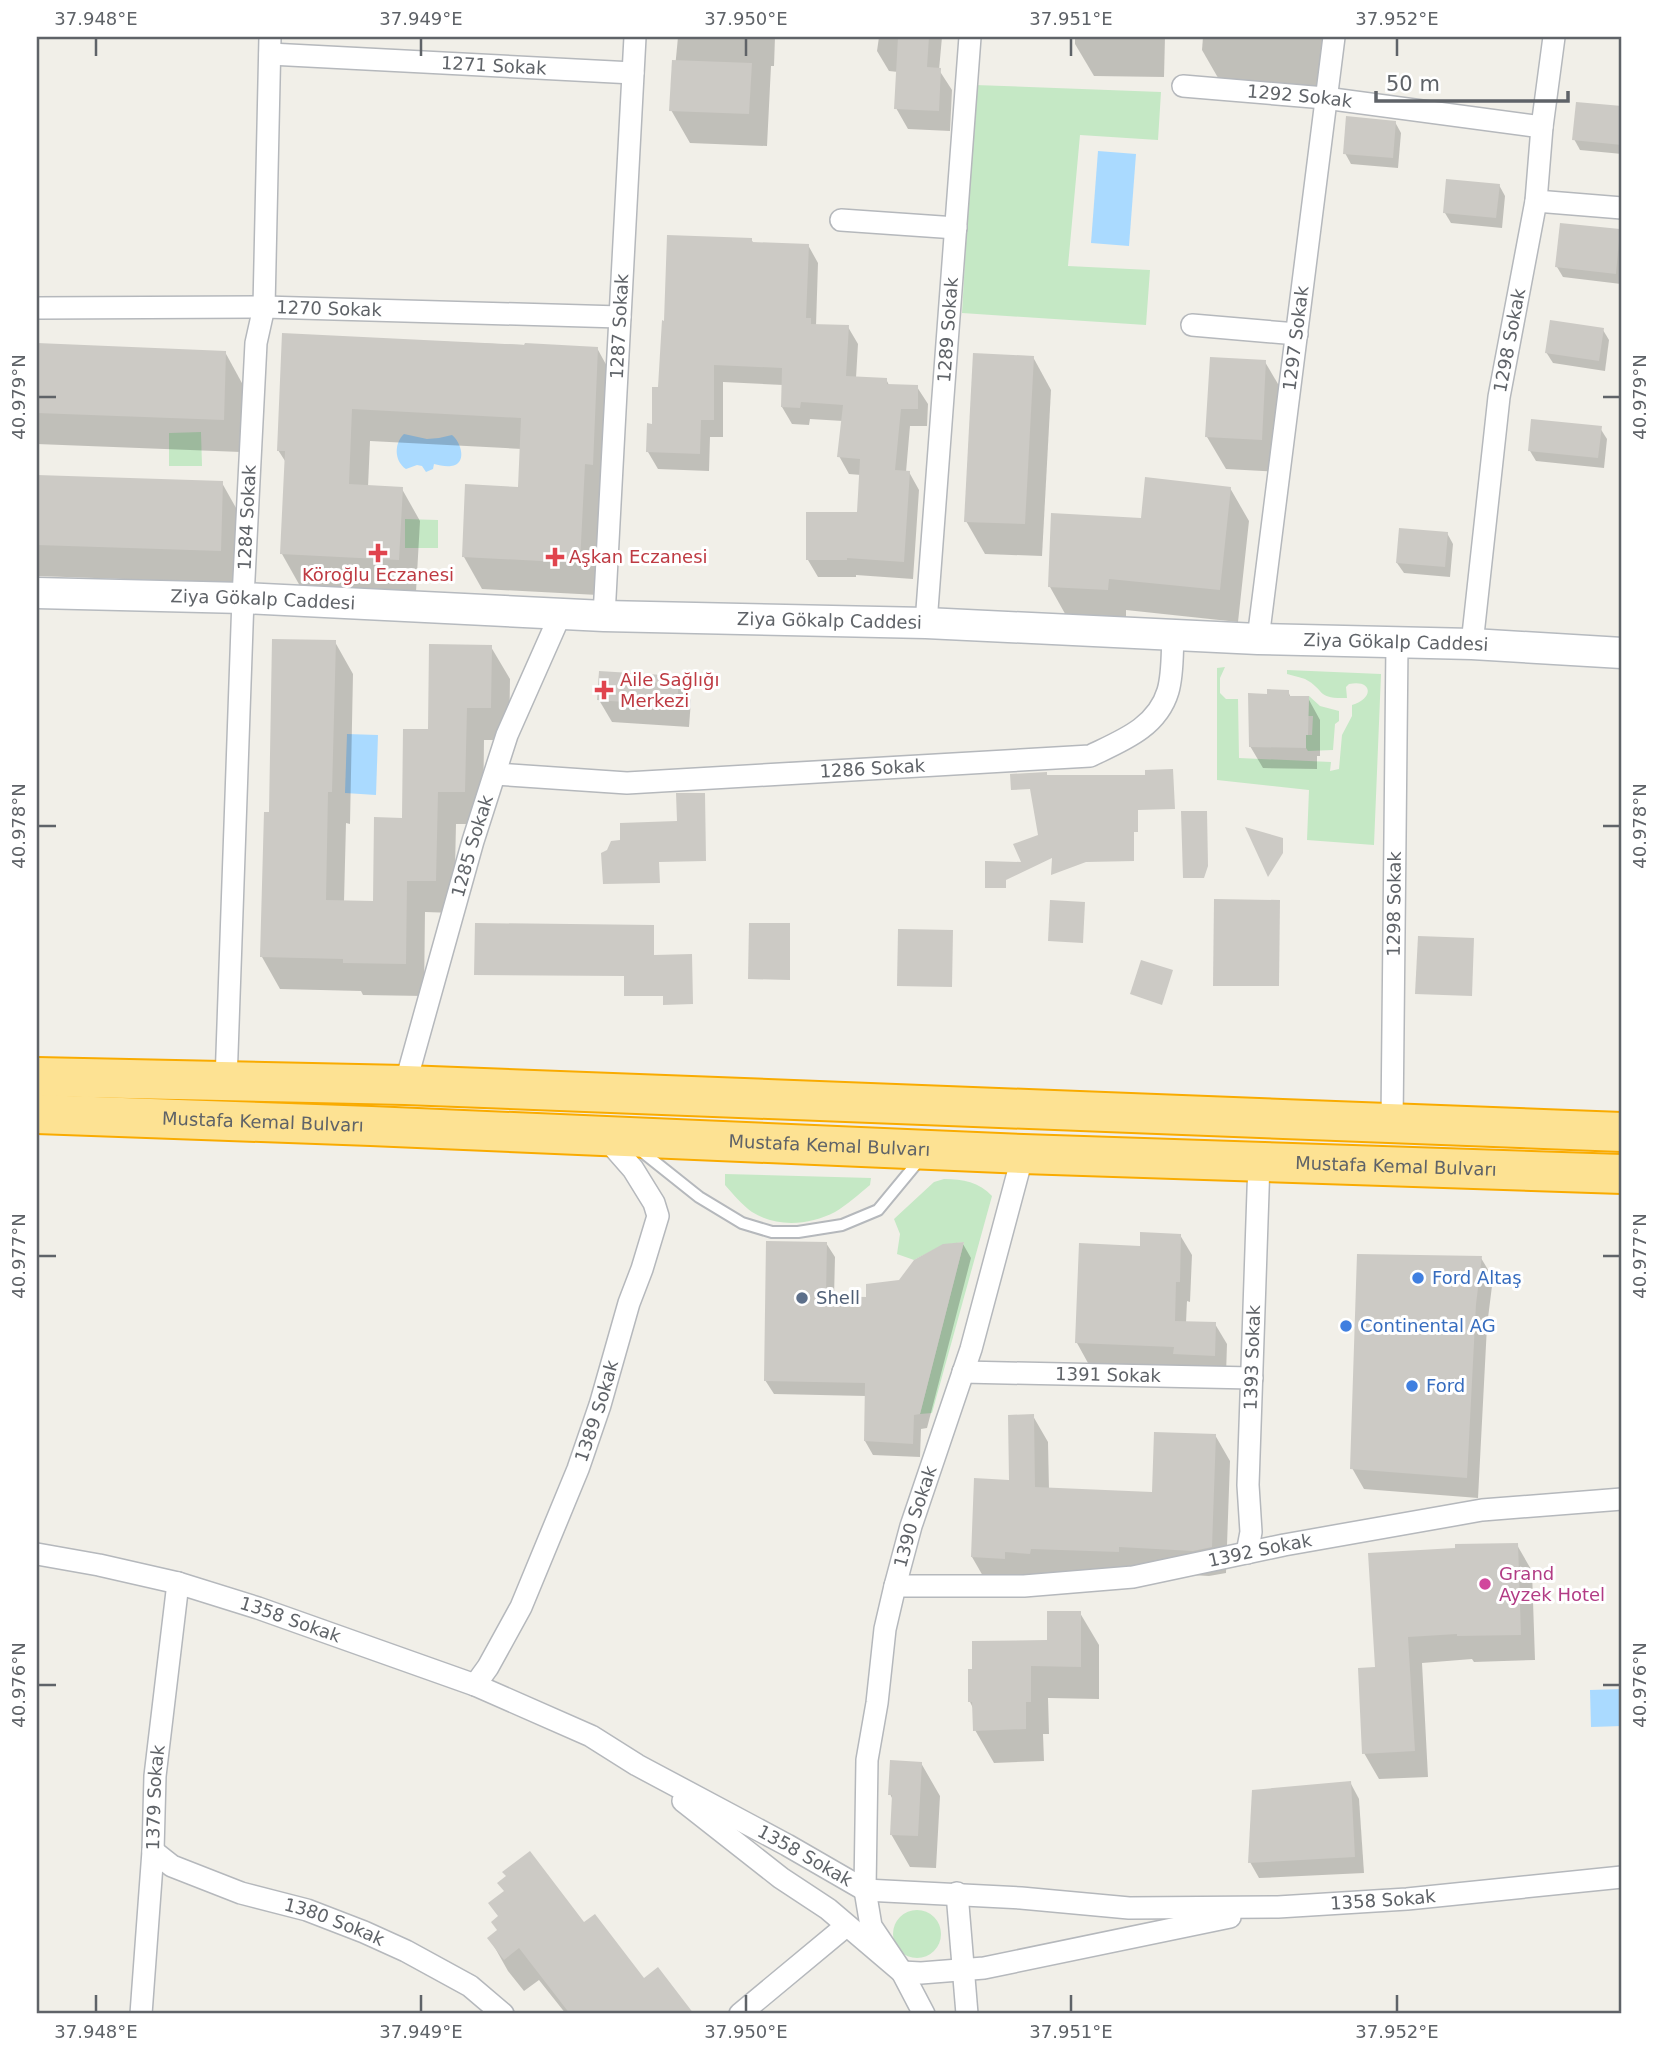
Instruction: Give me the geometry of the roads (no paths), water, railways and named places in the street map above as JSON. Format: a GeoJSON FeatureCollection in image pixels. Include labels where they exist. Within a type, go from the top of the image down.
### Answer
{"type":"FeatureCollection","features":[{"type":"Feature","properties":{"kind":"highway"},"geometry":{"type":"LineString","coordinates":[[37,1077],[405,1085],[1622,1132]]}},
{"type":"Feature","properties":{"kind":"highway","name":"Mustafa Kemal Bulvarı"},"geometry":{"type":"LineString","coordinates":[[37,1115],[357,1125],[1023,1154],[1622,1174]]}},
{"type":"Feature","properties":{"kind":"street","name":"1287 Sokak"},"geometry":{"type":"LineString","coordinates":[[604,616],[635,37]]}},
{"type":"Feature","properties":{"kind":"street","name":"1289 Sokak"},"geometry":{"type":"LineString","coordinates":[[926,624],[970,37]]}},
{"type":"Feature","properties":{"kind":"street","name":"1297 Sokak"},"geometry":{"type":"LineString","coordinates":[[1258,639],[1334,37]]}},
{"type":"Feature","properties":{"kind":"street","name":"1298 Sokak"},"geometry":{"type":"LineString","coordinates":[[1472,645],[1499,397],[1535,201],[1554,37]]}},
{"type":"Feature","properties":{"kind":"street","name":"1271 Sokak"},"geometry":{"type":"LineString","coordinates":[[270,46],[633,73]]}},
{"type":"Feature","properties":{"kind":"street","name":"1284 Sokak"},"geometry":{"type":"LineString","coordinates":[[226,1082],[243,598],[256,343],[264,307],[270,46]]}},
{"type":"Feature","properties":{"kind":"street","name":"1292 Sokak"},"geometry":{"type":"LineString","coordinates":[[1183,86],[1325,98],[1542,127]]}},
{"type":"Feature","properties":{"kind":"street"},"geometry":{"type":"LineString","coordinates":[[1535,201],[1622,208]]}},
{"type":"Feature","properties":{"kind":"street"},"geometry":{"type":"LineString","coordinates":[[841,220],[956,228]]}},
{"type":"Feature","properties":{"kind":"street","name":"1270 Sokak"},"geometry":{"type":"LineString","coordinates":[[37,308],[264,307],[620,317]]}},
{"type":"Feature","properties":{"kind":"street"},"geometry":{"type":"LineString","coordinates":[[1192,325],[1297,334]]}},
{"type":"Feature","properties":{"kind":"street","name":"Ziya Gökalp Caddesi"},"geometry":{"type":"LineString","coordinates":[[37,593],[243,598],[604,616],[926,624],[1622,653]]}},
{"type":"Feature","properties":{"kind":"street","name":"1285 Sokak"},"geometry":{"type":"LineString","coordinates":[[405,1085],[473,841],[507,735],[561,613]]}},
{"type":"Feature","properties":{"kind":"street","name":"1286 Sokak"},"geometry":{"type":"LineString","coordinates":[[495,774],[627,783],[1090,756],[1135,735],[1158,713],[1169,690],[1173,635]]}},
{"type":"Feature","properties":{"kind":"street","name":"1298 Sokak"},"geometry":{"type":"LineString","coordinates":[[1392,1123],[1397,644]]}},
{"type":"Feature","properties":{"kind":"street","name":"1389 Sokak"},"geometry":{"type":"LineString","coordinates":[[475,1685],[521,1607],[578,1469],[658,1216],[654,1203],[615,1136]]}},
{"type":"Feature","properties":{"kind":"street","name":"1390 Sokak"},"geometry":{"type":"LineString","coordinates":[[924,2014],[902,1972],[871,1926],[865,1890],[867,1760],[877,1703],[885,1629],[895,1586],[911,1527],[971,1349],[1023,1154]]}},
{"type":"Feature","properties":{"kind":"street","name":"1393 Sokak"},"geometry":{"type":"LineString","coordinates":[[1247,1553],[1251,1532],[1248,1485],[1259,1162]]}},
{"type":"Feature","properties":{"kind":"street","name":"1391 Sokak"},"geometry":{"type":"LineString","coordinates":[[963,1371],[1252,1378]]}},
{"type":"Feature","properties":{"kind":"street","name":"1392 Sokak"},"geometry":{"type":"LineString","coordinates":[[895,1586],[1024,1586],[1133,1577],[1482,1510],[1622,1499]]}},
{"type":"Feature","properties":{"kind":"street","name":"1358 Sokak"},"geometry":{"type":"LineString","coordinates":[[37,1554],[178,1583],[258,1608],[475,1685],[591,1736],[637,1765],[787,1844],[865,1890],[957,1894],[1129,1908],[1278,1907],[1407,1899],[1622,1877]]}},
{"type":"Feature","properties":{"kind":"street","name":"1379 Sokak"},"geometry":{"type":"LineString","coordinates":[[141,2014],[153,1851],[155,1776],[178,1583]]}},
{"type":"Feature","properties":{"kind":"street"},"geometry":{"type":"LineString","coordinates":[[637,1765],[781,1878],[828,1909],[902,1972],[984,1968],[1278,1907]]}},
{"type":"Feature","properties":{"kind":"street","name":"1380 Sokak"},"geometry":{"type":"LineString","coordinates":[[153,1851],[172,1866],[241,1893],[307,1910],[406,1951],[470,1986],[503,2014]]}},
{"type":"Feature","properties":{"kind":"street"},"geometry":{"type":"LineString","coordinates":[[957,1894],[967,2014]]}},
{"type":"Feature","properties":{"kind":"street"},"geometry":{"type":"LineString","coordinates":[[740,2014],[846,1926]]}},
{"type":"Feature","properties":{"kind":"lane"},"geometry":{"type":"LineString","coordinates":[[615,1136],[699,1197],[741,1223],[772,1232],[799,1232],[842,1225],[878,1210],[928,1150]]}},
{"type":"Feature","properties":{"kind":"water"},"geometry":{"type":"Polygon","coordinates":[[[1098,151],[1136,154],[1129,246],[1091,243],[1098,151]]]}},
{"type":"Feature","properties":{"kind":"water"},"geometry":{"type":"Polygon","coordinates":[[[404,434],[427,439],[452,435],[460,447],[460,461],[449,466],[434,464],[433,469],[426,472],[422,466],[417,465],[406,469],[397,457],[398,442],[404,434]]]}},
{"type":"Feature","properties":{"kind":"water"},"geometry":{"type":"Polygon","coordinates":[[[347,734],[378,735],[376,795],[345,793],[347,734]]]}},
{"type":"Feature","properties":{"kind":"water"},"geometry":{"type":"Polygon","coordinates":[[[1622,1689],[1622,1726],[1591,1727],[1590,1690],[1622,1689]]]}},
{"type":"Feature","properties":{"kind":"place","name":"Köroğlu Eczanesi"},"geometry":{"type":"Point","coordinates":[378,553]}},
{"type":"Feature","properties":{"kind":"place","name":"Aşkan Eczanesi"},"geometry":{"type":"Point","coordinates":[555,557]}},
{"type":"Feature","properties":{"kind":"place","name":"Aile Sağlığı Merkezi"},"geometry":{"type":"Point","coordinates":[604,690]}},
{"type":"Feature","properties":{"kind":"place","name":"Ford Altaş"},"geometry":{"type":"Point","coordinates":[1418,1278]}},
{"type":"Feature","properties":{"kind":"place","name":"Shell"},"geometry":{"type":"Point","coordinates":[802,1298]}},
{"type":"Feature","properties":{"kind":"place","name":"Continental AG"},"geometry":{"type":"Point","coordinates":[1346,1326]}},
{"type":"Feature","properties":{"kind":"place","name":"Ford"},"geometry":{"type":"Point","coordinates":[1412,1386]}},
{"type":"Feature","properties":{"kind":"place","name":"Grand Ayzek Hotel"},"geometry":{"type":"Point","coordinates":[1485,1584]}}]}
